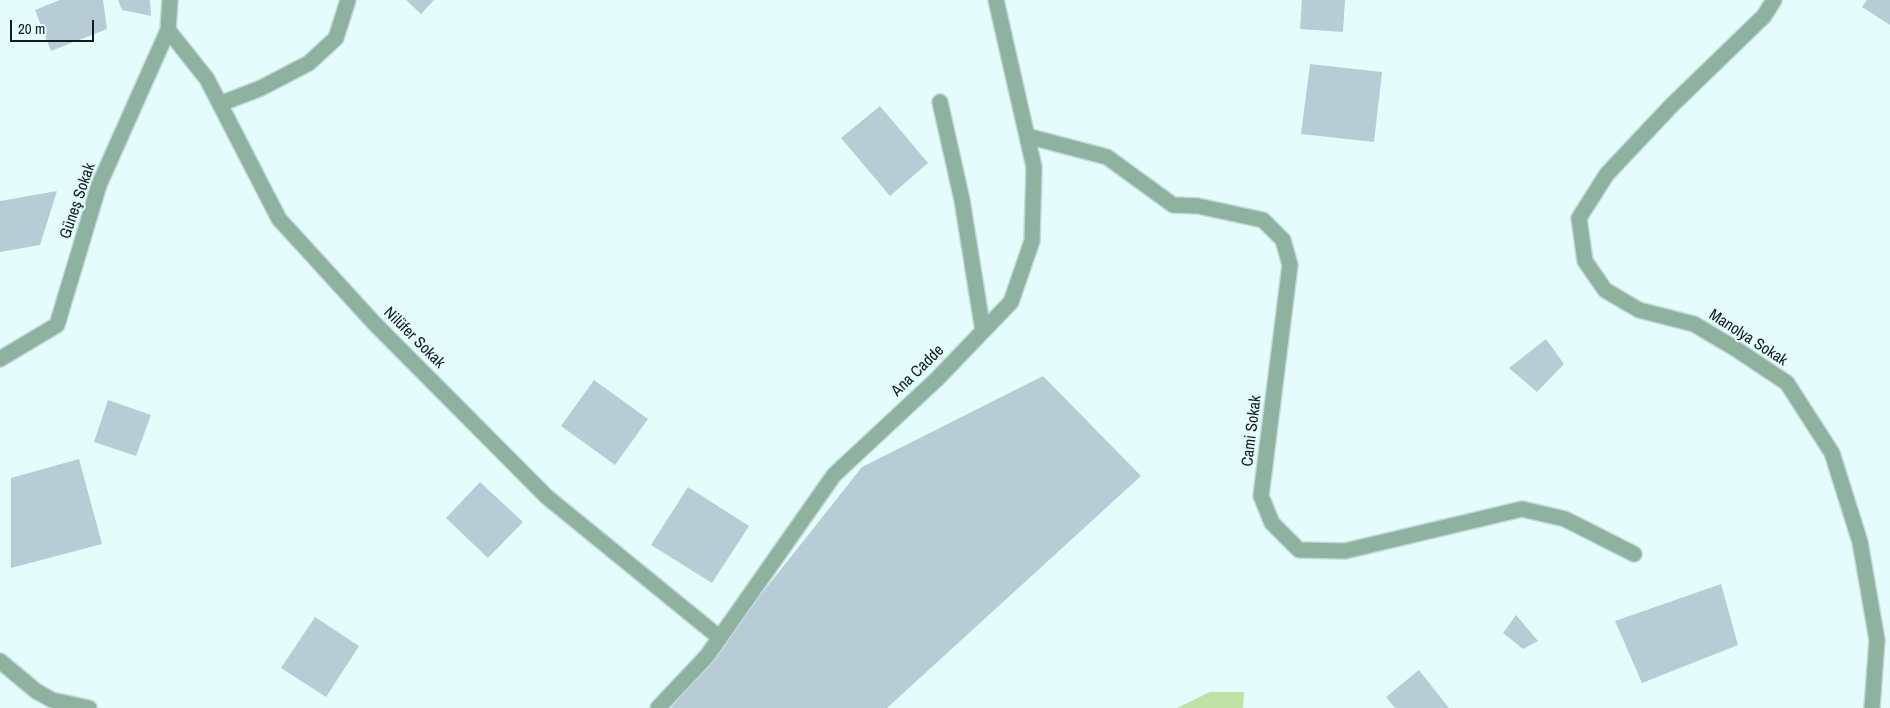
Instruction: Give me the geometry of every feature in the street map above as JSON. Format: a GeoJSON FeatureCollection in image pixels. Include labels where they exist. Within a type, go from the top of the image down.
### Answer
{"type":"FeatureCollection","features":[{"type":"Feature","properties":{"kind":"street"},"geometry":{"type":"LineString","coordinates":[[168,30],[170,0]]}},
{"type":"Feature","properties":{"kind":"street"},"geometry":{"type":"LineString","coordinates":[[220,104],[261,88],[309,63],[336,38],[348,0]]}},
{"type":"Feature","properties":{"kind":"street","name":"Ana Cadde"},"geometry":{"type":"LineString","coordinates":[[658,708],[707,656],[834,475],[937,379],[1011,302],[1032,241],[1034,167],[996,0]]}},
{"type":"Feature","properties":{"kind":"street","name":"Manolya Sokak"},"geometry":{"type":"LineString","coordinates":[[1774,0],[1764,16],[1671,106],[1607,174],[1579,218],[1585,261],[1606,290],[1639,310],[1694,324],[1736,349],[1787,384],[1832,453],[1860,542],[1877,640],[1872,708]]}},
{"type":"Feature","properties":{"kind":"street","name":"Nilüfer Sokak"},"geometry":{"type":"LineString","coordinates":[[168,30],[207,79],[279,219],[375,324],[547,496],[720,638]]}},
{"type":"Feature","properties":{"kind":"street","name":"Güneş Sokak"},"geometry":{"type":"LineString","coordinates":[[0,359],[58,325],[99,185],[168,30]]}},
{"type":"Feature","properties":{"kind":"street"},"geometry":{"type":"LineString","coordinates":[[940,102],[962,200],[983,332]]}},
{"type":"Feature","properties":{"kind":"street","name":"Cami Sokak"},"geometry":{"type":"LineString","coordinates":[[1027,136],[1107,156],[1173,206],[1198,206],[1263,220],[1283,240],[1290,265],[1261,496],[1272,523],[1299,550],[1345,551],[1522,509],[1565,519],[1634,554]]}},
{"type":"Feature","properties":{"kind":"street"},"geometry":{"type":"LineString","coordinates":[[0,661],[36,691],[52,700],[89,708]]}},
{"type":"Feature","properties":{"kind":"green space"},"geometry":{"type":"Polygon","coordinates":[[[1210,692],[1244,692],[1243,708],[1177,708],[1210,692]]]}},
{"type":"Feature","properties":{"kind":"building"},"geometry":{"type":"Polygon","coordinates":[[[60,0],[103,0],[107,29],[51,51],[35,10],[60,0]]]}},
{"type":"Feature","properties":{"kind":"building"},"geometry":{"type":"Polygon","coordinates":[[[118,0],[150,0],[151,16],[122,10],[118,0]]]}},
{"type":"Feature","properties":{"kind":"building"},"geometry":{"type":"Polygon","coordinates":[[[406,0],[434,0],[421,14],[406,0]]]}},
{"type":"Feature","properties":{"kind":"building"},"geometry":{"type":"Polygon","coordinates":[[[1302,0],[1345,0],[1343,32],[1300,29],[1302,0]]]}},
{"type":"Feature","properties":{"kind":"building"},"geometry":{"type":"Polygon","coordinates":[[[1867,0],[1890,0],[1890,25],[1862,7],[1867,0]]]}},
{"type":"Feature","properties":{"kind":"building"},"geometry":{"type":"Polygon","coordinates":[[[1310,64],[1382,72],[1374,142],[1301,134],[1310,64]]]}},
{"type":"Feature","properties":{"kind":"building"},"geometry":{"type":"Polygon","coordinates":[[[880,106],[928,163],[890,196],[841,138],[880,106]]]}},
{"type":"Feature","properties":{"kind":"building"},"geometry":{"type":"Polygon","coordinates":[[[57,191],[40,245],[0,252],[0,201],[57,191]]]}},
{"type":"Feature","properties":{"kind":"building"},"geometry":{"type":"Polygon","coordinates":[[[1546,339],[1564,364],[1537,392],[1509,368],[1546,339]]]}},
{"type":"Feature","properties":{"kind":"building"},"geometry":{"type":"Polygon","coordinates":[[[1043,376],[1141,476],[887,708],[671,708],[862,467],[1043,376]]]}},
{"type":"Feature","properties":{"kind":"building"},"geometry":{"type":"Polygon","coordinates":[[[594,380],[648,419],[615,465],[561,426],[594,380]]]}},
{"type":"Feature","properties":{"kind":"building"},"geometry":{"type":"Polygon","coordinates":[[[108,400],[151,415],[136,456],[94,442],[108,400]]]}},
{"type":"Feature","properties":{"kind":"building"},"geometry":{"type":"Polygon","coordinates":[[[79,459],[102,544],[11,568],[11,478],[79,459]]]}},
{"type":"Feature","properties":{"kind":"building"},"geometry":{"type":"Polygon","coordinates":[[[480,482],[523,522],[488,558],[446,518],[480,482]]]}},
{"type":"Feature","properties":{"kind":"building"},"geometry":{"type":"Polygon","coordinates":[[[688,487],[749,526],[712,583],[651,545],[688,487]]]}},
{"type":"Feature","properties":{"kind":"building"},"geometry":{"type":"Polygon","coordinates":[[[1721,584],[1738,645],[1642,683],[1615,621],[1721,584]]]}},
{"type":"Feature","properties":{"kind":"building"},"geometry":{"type":"Polygon","coordinates":[[[1516,615],[1538,641],[1523,649],[1503,633],[1516,615]]]}},
{"type":"Feature","properties":{"kind":"building"},"geometry":{"type":"Polygon","coordinates":[[[315,617],[359,646],[326,697],[281,668],[315,617]]]}},
{"type":"Feature","properties":{"kind":"building"},"geometry":{"type":"Polygon","coordinates":[[[1419,670],[1449,708],[1395,708],[1386,697],[1419,670]]]}}]}
